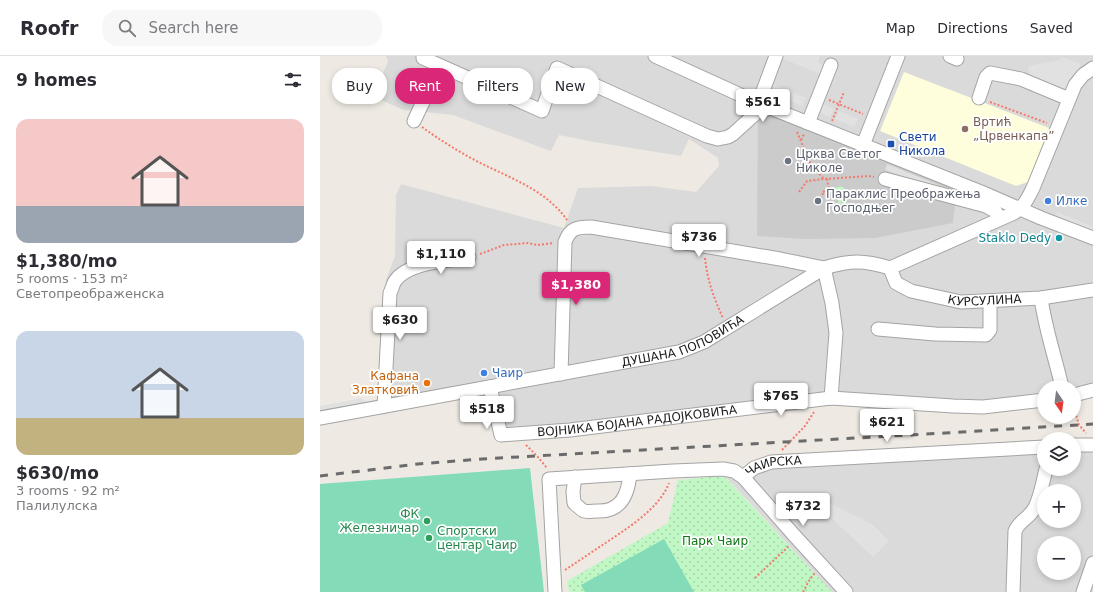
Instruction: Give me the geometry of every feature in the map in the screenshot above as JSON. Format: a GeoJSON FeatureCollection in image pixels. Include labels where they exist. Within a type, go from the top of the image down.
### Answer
{"type":"FeatureCollection","features":[{"type":"Feature","properties":{"kind":"street"},"geometry":{"type":"LineString","coordinates":[[424,56],[423,58],[440,66],[542,111],[556,62],[707,136],[723,139],[733,134],[754,115],[776,56]]}},
{"type":"Feature","properties":{"kind":"street"},"geometry":{"type":"LineString","coordinates":[[655,56],[758,103],[802,125],[863,145],[1093,238]]}},
{"type":"Feature","properties":{"kind":"street"},"geometry":{"type":"LineString","coordinates":[[863,145],[898,56]]}},
{"type":"Feature","properties":{"kind":"street"},"geometry":{"type":"LineString","coordinates":[[802,125],[819,96],[831,64]]}},
{"type":"Feature","properties":{"kind":"street"},"geometry":{"type":"LineString","coordinates":[[414,121],[440,66]]}},
{"type":"Feature","properties":{"kind":"street"},"geometry":{"type":"LineString","coordinates":[[890,268],[1020,209],[1026,202],[1033,188],[1074,82],[1093,68]]}},
{"type":"Feature","properties":{"kind":"street"},"geometry":{"type":"LineString","coordinates":[[802,125],[819,73]]}},
{"type":"Feature","properties":{"kind":"street"},"geometry":{"type":"LineString","coordinates":[[984,100],[986,77],[990,73],[1021,79],[1069,98]]}},
{"type":"Feature","properties":{"kind":"street"},"geometry":{"type":"LineString","coordinates":[[885,179],[986,206],[995,211],[1000,218]]}},
{"type":"Feature","properties":{"kind":"street"},"geometry":{"type":"LineString","coordinates":[[561,374],[565,242],[567,236],[573,230],[581,227],[591,227],[780,259],[824,268],[832,303],[836,333],[831,398]]}},
{"type":"Feature","properties":{"kind":"street"},"geometry":{"type":"LineString","coordinates":[[384,406],[390,293],[395,281],[407,270],[422,265],[469,258]]}},
{"type":"Feature","properties":{"kind":"street","name":"ДУШАНА ПОПОВИЋА"},"geometry":{"type":"LineString","coordinates":[[320,418],[679,352],[704,342],[824,268],[848,262],[871,262],[890,268]]}},
{"type":"Feature","properties":{"kind":"street","name":"КУРСУЛИНА"},"geometry":{"type":"LineString","coordinates":[[890,268],[896,283],[911,292],[961,302],[1041,298],[1093,290]]}},
{"type":"Feature","properties":{"kind":"street"},"geometry":{"type":"LineString","coordinates":[[1041,298],[1047,334],[1060,380]]}},
{"type":"Feature","properties":{"kind":"street"},"geometry":{"type":"LineString","coordinates":[[878,330],[935,334],[986,335],[990,330],[990,301]]}},
{"type":"Feature","properties":{"kind":"street","name":"ВОЈНИКА БОЈАНА РАДОЈКОВИЋА"},"geometry":{"type":"LineString","coordinates":[[490,387],[501,435],[570,430],[831,398],[983,407],[1037,401]]}},
{"type":"Feature","properties":{"kind":"street"},"geometry":{"type":"LineString","coordinates":[[1081,393],[1093,390]]}},
{"type":"Feature","properties":{"kind":"street"},"geometry":{"type":"LineString","coordinates":[[1081,444],[1091,441]]}},
{"type":"Feature","properties":{"kind":"street","name":"ЧАИРСКА"},"geometry":{"type":"LineString","coordinates":[[549,479],[723,469],[734,471],[743,477],[754,468],[771,462],[1037,447]]}},
{"type":"Feature","properties":{"kind":"street"},"geometry":{"type":"LineString","coordinates":[[575,478],[573,492],[574,503],[584,511],[604,512],[616,507],[624,497],[628,487],[630,474]]}},
{"type":"Feature","properties":{"kind":"street"},"geometry":{"type":"LineString","coordinates":[[1013,592],[1015,531],[1019,524],[1035,509],[1044,476]]}},
{"type":"Feature","properties":{"kind":"street"},"geometry":{"type":"LineString","coordinates":[[743,477],[846,592]]}},
{"type":"Feature","properties":{"kind":"street"},"geometry":{"type":"LineString","coordinates":[[549,479],[555,592]]}},
{"type":"Feature","properties":{"kind":"street"},"geometry":{"type":"LineString","coordinates":[[1082,592],[1093,563]]}},
{"type":"Feature","properties":{"kind":"path"},"geometry":{"type":"LineString","coordinates":[[831,122],[844,92]]}},
{"type":"Feature","properties":{"kind":"path"},"geometry":{"type":"LineString","coordinates":[[819,96],[874,119]]}},
{"type":"Feature","properties":{"kind":"path"},"geometry":{"type":"LineString","coordinates":[[984,100],[1047,123]]}},
{"type":"Feature","properties":{"kind":"path"},"geometry":{"type":"LineString","coordinates":[[802,125],[811,165],[826,178],[830,190],[822,192],[823,195]]}},
{"type":"Feature","properties":{"kind":"path"},"geometry":{"type":"LineString","coordinates":[[432,134],[470,157],[550,200],[560,211],[573,230]]}},
{"type":"Feature","properties":{"kind":"path"},"geometry":{"type":"LineString","coordinates":[[799,192],[807,181],[826,178],[869,176],[885,179]]}},
{"type":"Feature","properties":{"kind":"path"},"geometry":{"type":"LineString","coordinates":[[469,258],[504,245],[528,243],[536,245],[565,242]]}},
{"type":"Feature","properties":{"kind":"path"},"geometry":{"type":"LineString","coordinates":[[705,246],[706,267],[712,294],[728,328]]}},
{"type":"Feature","properties":{"kind":"path"},"geometry":{"type":"LineString","coordinates":[[1079,424],[1091,441]]}},
{"type":"Feature","properties":{"kind":"path"},"geometry":{"type":"LineString","coordinates":[[771,462],[805,426]]}},
{"type":"Feature","properties":{"kind":"path"},"geometry":{"type":"LineString","coordinates":[[516,434],[544,464],[549,471],[549,479]]}},
{"type":"Feature","properties":{"kind":"path"},"geometry":{"type":"LineString","coordinates":[[554,577],[629,528],[648,512],[666,490],[670,480]]}},
{"type":"Feature","properties":{"kind":"path"},"geometry":{"type":"LineString","coordinates":[[755,578],[792,543]]}},
{"type":"Feature","properties":{"kind":"path"},"geometry":{"type":"LineString","coordinates":[[802,592],[818,570]]}},
{"type":"Feature","properties":{"kind":"shaded area"},"geometry":{"type":"Polygon","coordinates":[[[386,56],[1093,56],[1093,393],[1081,394],[1081,380],[1037,380],[1037,400],[995,407],[836,396],[548,426],[492,427],[485,393],[381,415],[380,387],[386,280],[395,256],[396,195],[401,184],[564,228],[578,188],[651,186],[696,192],[719,166],[718,158],[689,139],[681,156],[559,135],[551,151],[453,115],[404,110],[387,103],[387,68],[385,68],[388,61],[386,56]]]}},
{"type":"Feature","properties":{"kind":"shaded area"},"geometry":{"type":"Polygon","coordinates":[[[782,56],[820,56],[818,63],[825,66],[821,74],[781,58],[782,56]]]}},
{"type":"Feature","properties":{"kind":"shaded area"},"geometry":{"type":"Polygon","coordinates":[[[1062,57],[1081,64],[1066,92],[1030,78],[1028,66],[1060,60],[1062,57]]]}},
{"type":"Feature","properties":{"kind":"shaded area","name":"Вртић „Црвенкапа”"},"geometry":{"type":"Polygon","coordinates":[[[904,72],[1049,128],[1028,182],[1016,186],[880,131],[904,72]]]}},
{"type":"Feature","properties":{"kind":"shaded area"},"geometry":{"type":"Polygon","coordinates":[[[774,85],[806,98],[802,106],[771,93],[774,85]]]}},
{"type":"Feature","properties":{"kind":"shaded area"},"geometry":{"type":"Polygon","coordinates":[[[819,103],[834,109],[830,117],[816,111],[819,103]]]}},
{"type":"Feature","properties":{"kind":"shaded area"},"geometry":{"type":"Polygon","coordinates":[[[839,111],[858,119],[854,127],[835,119],[839,111]]]}},
{"type":"Feature","properties":{"kind":"shaded area"},"geometry":{"type":"Polygon","coordinates":[[[766,114],[957,189],[953,223],[875,238],[805,239],[757,236],[758,117],[766,114]]]}},
{"type":"Feature","properties":{"kind":"shaded area"},"geometry":{"type":"Polygon","coordinates":[[[887,164],[951,190],[949,195],[885,170],[887,164]]]}},
{"type":"Feature","properties":{"kind":"shaded area"},"geometry":{"type":"Polygon","coordinates":[[[1057,212],[1093,227],[1093,231],[1056,216],[1057,212]]]}},
{"type":"Feature","properties":{"kind":"shaded area"},"geometry":{"type":"Polygon","coordinates":[[[361,398],[369,404],[320,414],[320,406],[361,398]]]}},
{"type":"Feature","properties":{"kind":"shaded area"},"geometry":{"type":"Polygon","coordinates":[[[1081,451],[1093,452],[1093,592],[832,592],[725,476],[750,466],[1037,452],[1037,476],[1081,476],[1081,451]]]}},
{"type":"Feature","properties":{"kind":"shaded area"},"geometry":{"type":"Polygon","coordinates":[[[815,496],[872,524],[889,541],[873,557],[812,500],[815,496]]]}},
{"type":"Feature","properties":{"kind":"green space"},"geometry":{"type":"Polygon","coordinates":[[[843,186],[847,203],[839,204],[835,188],[843,186]]]}},
{"type":"Feature","properties":{"kind":"green space","name":"ФК Железничар"},"geometry":{"type":"Polygon","coordinates":[[[530,468],[544,592],[320,592],[320,484],[530,468]]]}},
{"type":"Feature","properties":{"kind":"green space","name":"Парк Чаир"},"geometry":{"type":"Polygon","coordinates":[[[724,476],[832,592],[569,592],[567,581],[668,523],[678,480],[724,476]]]}},
{"type":"Feature","properties":{"kind":"green space"},"geometry":{"type":"Polygon","coordinates":[[[664,539],[694,592],[585,592],[581,585],[664,539]]]}},
{"type":"Feature","properties":{"kind":"railway"},"geometry":{"type":"LineString","coordinates":[[320,476],[418,464],[482,459],[1093,424]]}},
{"type":"Feature","properties":{"kind":"place","name":"Вртић „Црвенкапа”"},"geometry":{"type":"Point","coordinates":[965,129]}},
{"type":"Feature","properties":{"kind":"place","name":"Свети Никола"},"geometry":{"type":"Point","coordinates":[891,144]}},
{"type":"Feature","properties":{"kind":"place","name":"Црква Светог Николе"},"geometry":{"type":"Point","coordinates":[788,161]}},
{"type":"Feature","properties":{"kind":"place","name":"Параклис Преображења Господњег"},"geometry":{"type":"Point","coordinates":[818,201]}},
{"type":"Feature","properties":{"kind":"place","name":"Илке"},"geometry":{"type":"Point","coordinates":[1048,201]}},
{"type":"Feature","properties":{"kind":"place","name":"Staklo Dedy"},"geometry":{"type":"Point","coordinates":[1059,238]}},
{"type":"Feature","properties":{"kind":"place","name":"Чаир"},"geometry":{"type":"Point","coordinates":[484,373]}},
{"type":"Feature","properties":{"kind":"place","name":"Кафана Златковић"},"geometry":{"type":"Point","coordinates":[427,383]}},
{"type":"Feature","properties":{"kind":"place","name":"ФК Железничар"},"geometry":{"type":"Point","coordinates":[427,521]}},
{"type":"Feature","properties":{"kind":"place","name":"Спортски центар Чаир"},"geometry":{"type":"Point","coordinates":[429,538]}}]}
